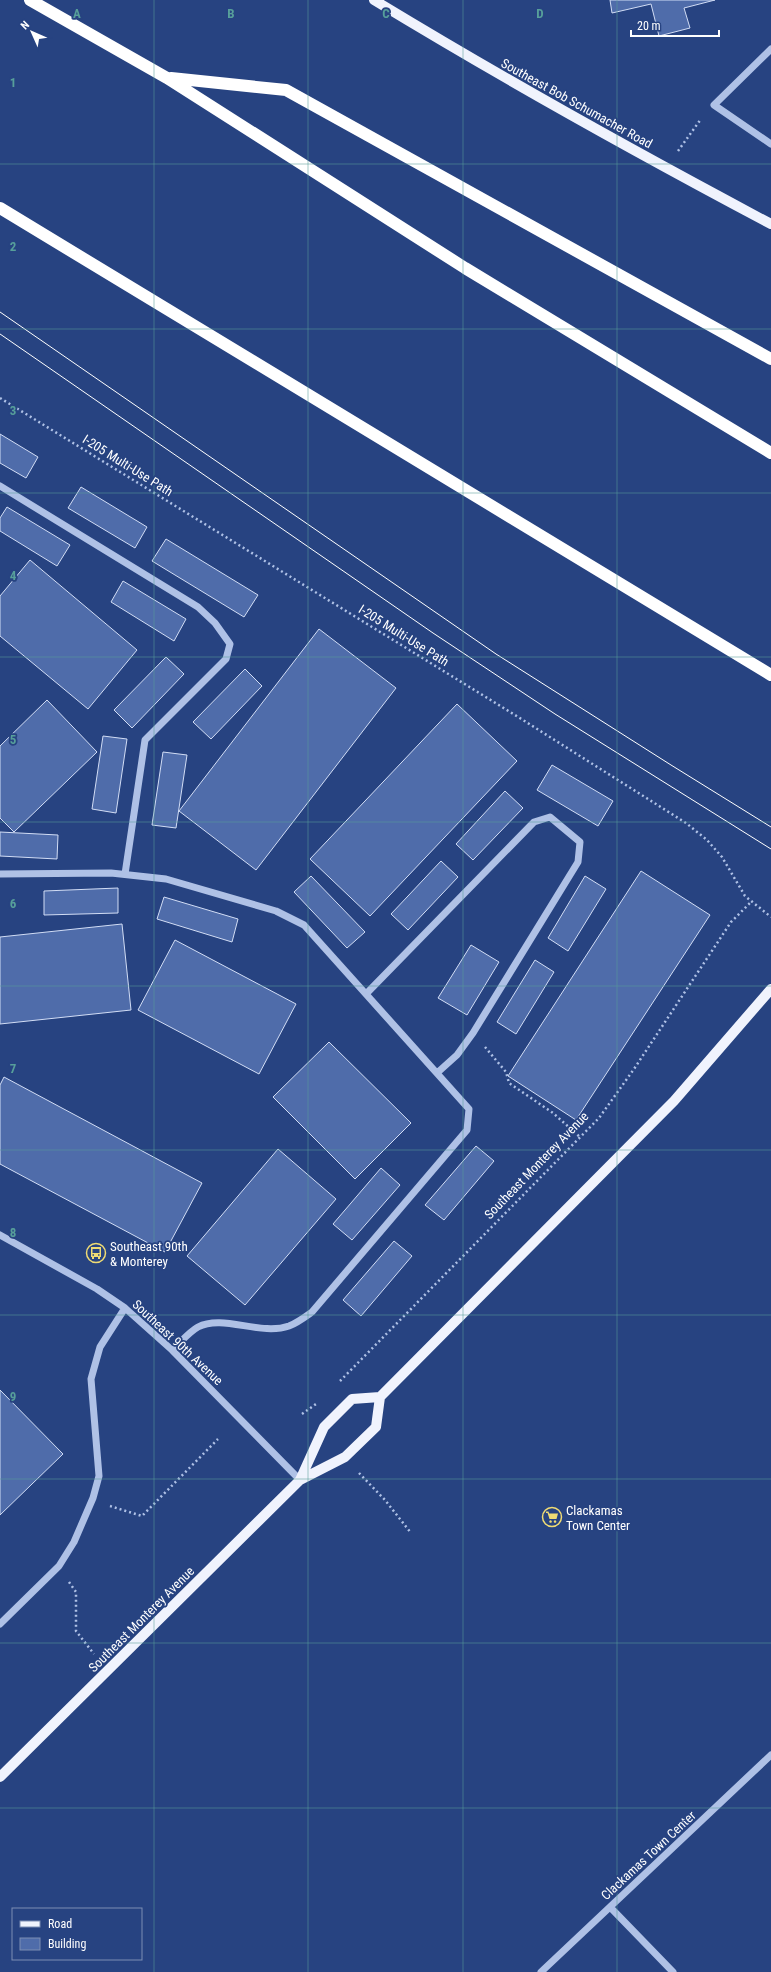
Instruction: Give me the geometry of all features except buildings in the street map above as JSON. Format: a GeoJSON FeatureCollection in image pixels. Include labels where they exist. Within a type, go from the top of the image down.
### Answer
{"type":"FeatureCollection","features":[{"type":"Feature","properties":{"kind":"highway"},"geometry":{"type":"LineString","coordinates":[[30,0],[167,78],[465,268],[771,453]]}},
{"type":"Feature","properties":{"kind":"highway"},"geometry":{"type":"LineString","coordinates":[[167,78],[286,90],[771,359]]}},
{"type":"Feature","properties":{"kind":"highway"},"geometry":{"type":"LineString","coordinates":[[0,208],[771,675]]}},
{"type":"Feature","properties":{"kind":"main road","name":"Southeast Bob Schumacher Road"},"geometry":{"type":"LineString","coordinates":[[374,0],[457,51],[771,224]]}},
{"type":"Feature","properties":{"kind":"main road"},"geometry":{"type":"LineString","coordinates":[[380,1397],[674,1101],[768,992]]}},
{"type":"Feature","properties":{"kind":"main road","name":"Southeast Monterey Avenue"},"geometry":{"type":"LineString","coordinates":[[0,1777],[300,1480],[345,1457],[376,1427],[380,1397],[352,1400],[324,1427],[300,1480]]}},
{"type":"Feature","properties":{"kind":"street"},"geometry":{"type":"LineString","coordinates":[[771,49],[714,105],[771,144]]}},
{"type":"Feature","properties":{"kind":"street"},"geometry":{"type":"LineString","coordinates":[[0,486],[198,607],[215,623],[230,644],[226,659],[145,740],[124,874]]}},
{"type":"Feature","properties":{"kind":"street"},"geometry":{"type":"LineString","coordinates":[[366,994],[534,822],[550,817],[580,842],[578,862],[473,1033],[457,1055],[437,1073]]}},
{"type":"Feature","properties":{"kind":"street"},"geometry":{"type":"LineString","coordinates":[[0,874],[124,874],[166,879],[276,911],[304,925],[470,1109],[467,1130],[312,1312],[288,1327],[261,1329],[222,1323],[207,1324],[197,1328],[172,1350]]}},
{"type":"Feature","properties":{"kind":"street","name":"Southeast 90th Avenue"},"geometry":{"type":"LineString","coordinates":[[0,1235],[97,1289],[125,1308],[172,1350],[300,1480]]}},
{"type":"Feature","properties":{"kind":"street"},"geometry":{"type":"LineString","coordinates":[[0,1624],[59,1566],[74,1542],[93,1498],[98,1476],[91,1378],[100,1347],[125,1308]]}},
{"type":"Feature","properties":{"kind":"street","name":"Clackamas Town Center"},"geometry":{"type":"LineString","coordinates":[[541,1972],[771,1755]]}},
{"type":"Feature","properties":{"kind":"street"},"geometry":{"type":"LineString","coordinates":[[610,1907],[673,1972]]}},
{"type":"Feature","properties":{"kind":"path"},"geometry":{"type":"LineString","coordinates":[[667,168],[696,125],[714,105]]}},
{"type":"Feature","properties":{"kind":"path","name":"I-205 Multi-Use Path"},"geometry":{"type":"LineString","coordinates":[[0,398],[508,711],[686,823],[698,832],[715,849],[733,874],[741,891],[751,902],[771,917]]}},
{"type":"Feature","properties":{"kind":"path","name":"Southeast Monterey Avenue"},"geometry":{"type":"LineString","coordinates":[[339,1382],[581,1138],[599,1118],[634,1070],[731,922],[751,902]]}},
{"type":"Feature","properties":{"kind":"path"},"geometry":{"type":"LineString","coordinates":[[473,1033],[506,1072],[510,1083],[553,1113],[581,1138]]}},
{"type":"Feature","properties":{"kind":"path"},"geometry":{"type":"LineString","coordinates":[[302,1414],[317,1403]]}},
{"type":"Feature","properties":{"kind":"path"},"geometry":{"type":"LineString","coordinates":[[93,1498],[114,1508],[142,1516],[218,1440]]}},
{"type":"Feature","properties":{"kind":"path"},"geometry":{"type":"LineString","coordinates":[[345,1457],[385,1500],[411,1533]]}},
{"type":"Feature","properties":{"kind":"path"},"geometry":{"type":"LineString","coordinates":[[59,1566],[76,1592],[76,1631],[107,1670]]}},
{"type":"Feature","properties":{"kind":"tram line"},"geometry":{"type":"LineString","coordinates":[[0,312],[496,654],[771,827]]}},
{"type":"Feature","properties":{"kind":"tram line"},"geometry":{"type":"LineString","coordinates":[[0,334],[433,633],[555,714],[771,849]]}},
{"type":"Feature","properties":{"kind":"place","name":"Southeast 90th & Monterey"},"geometry":{"type":"Point","coordinates":[96,1253]}},
{"type":"Feature","properties":{"kind":"place","name":"Clackamas Town Center"},"geometry":{"type":"Point","coordinates":[552,1517]}}]}
